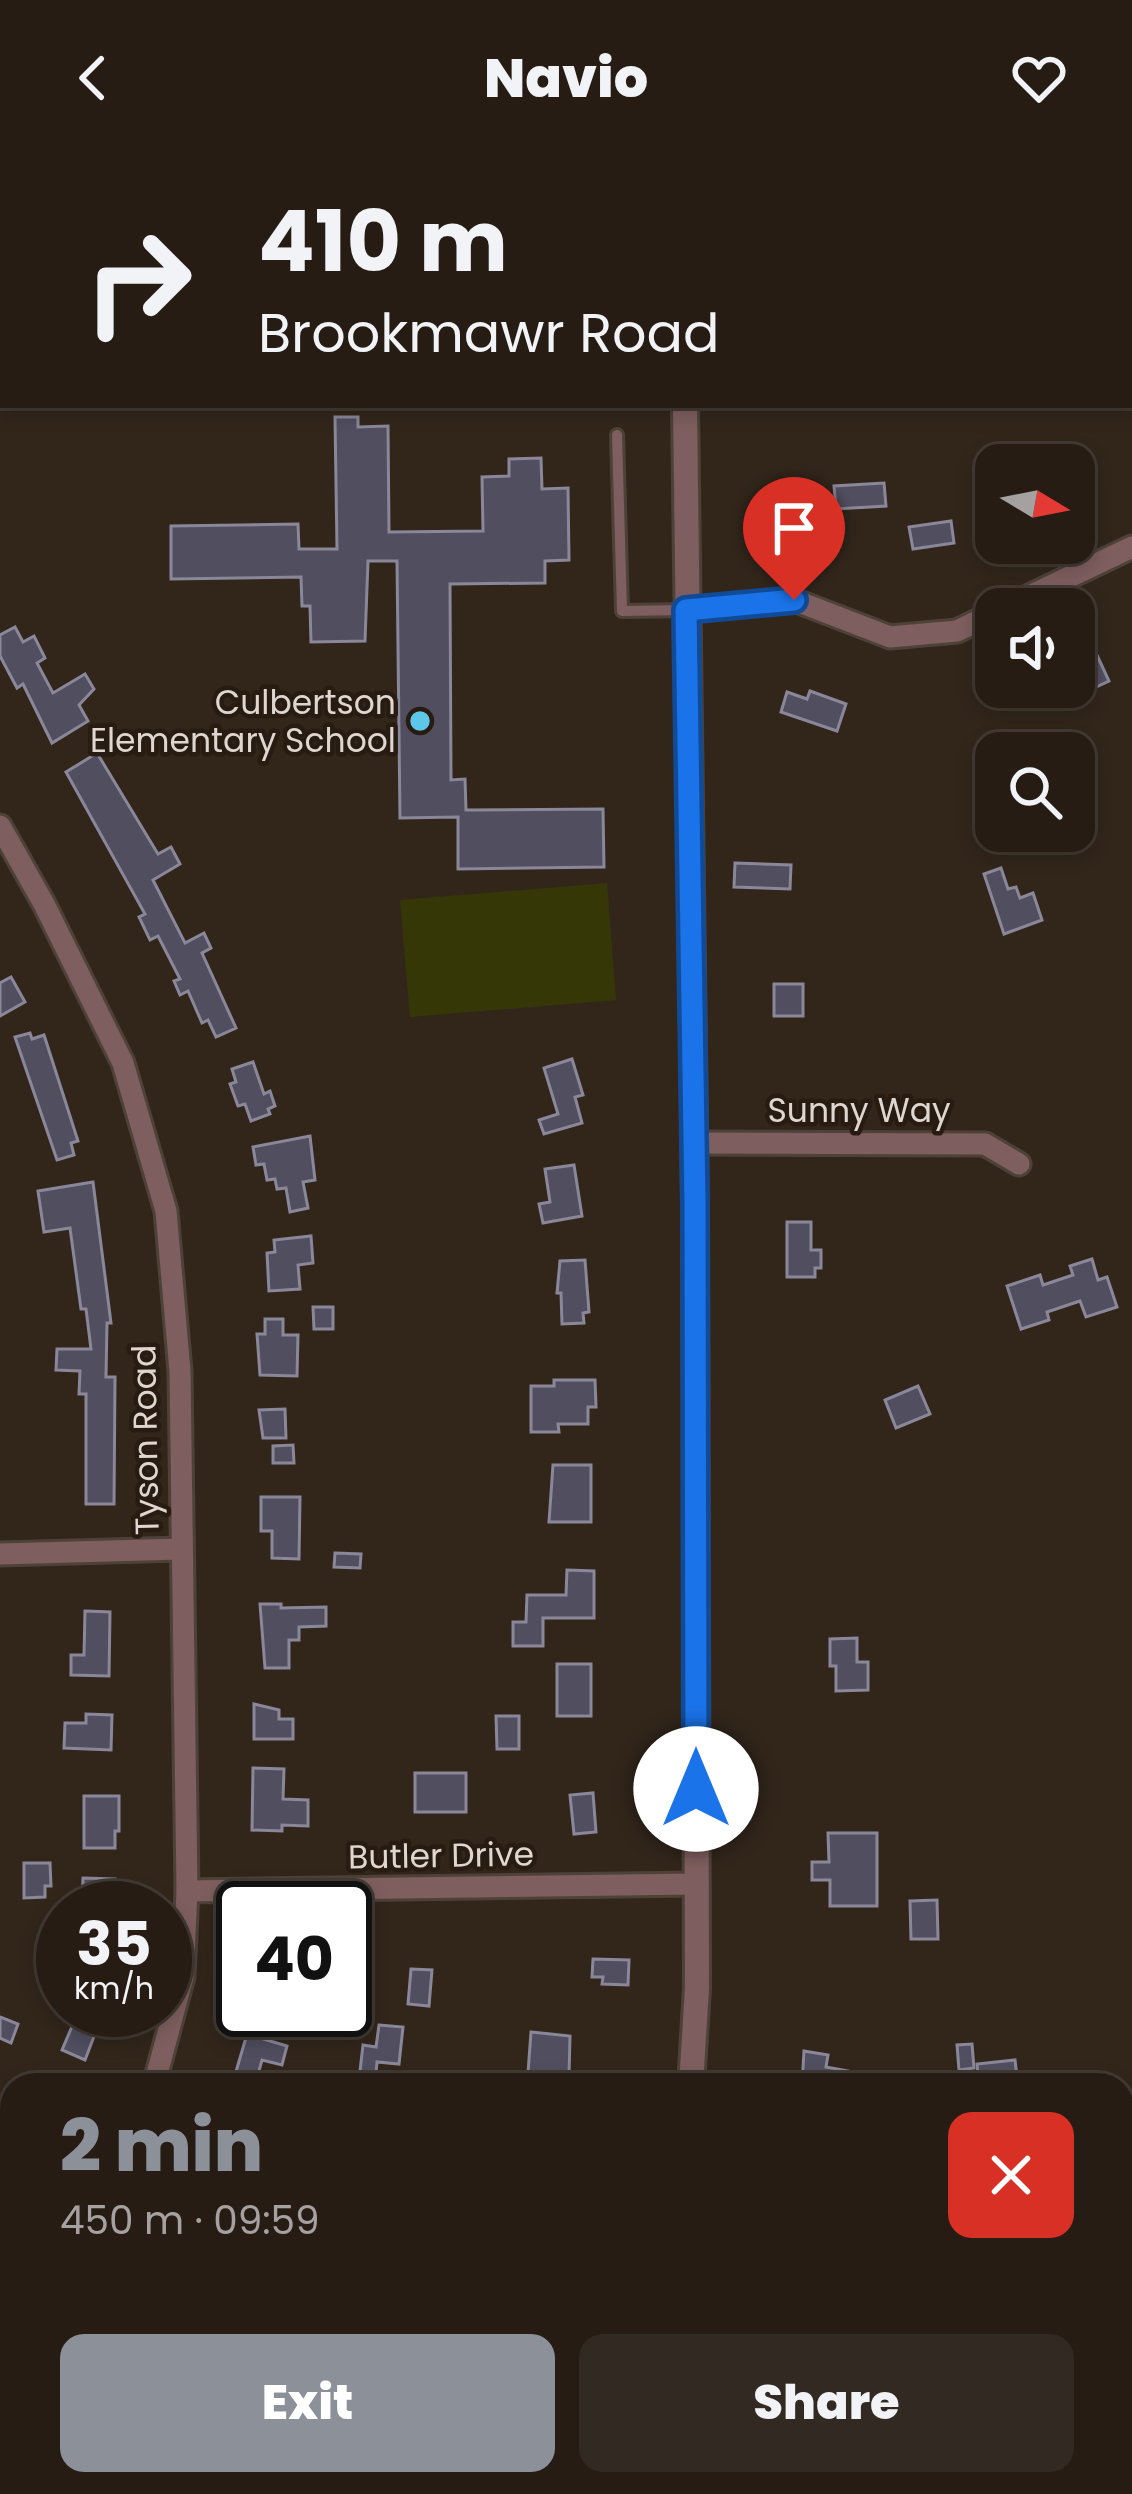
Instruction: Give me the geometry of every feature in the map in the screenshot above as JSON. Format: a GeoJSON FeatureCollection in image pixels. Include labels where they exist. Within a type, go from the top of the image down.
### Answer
{"type":"FeatureCollection","features":[{"type":"Feature","properties":{"kind":"street"},"geometry":{"type":"LineString","coordinates":[[685,408],[698,1988],[692,2073]]}},
{"type":"Feature","properties":{"kind":"street"},"geometry":{"type":"LineString","coordinates":[[1045,588],[1132,547]]}},
{"type":"Feature","properties":{"kind":"street"},"geometry":{"type":"LineString","coordinates":[[686,610],[794,600],[890,637],[957,631],[975,622]]}},
{"type":"Feature","properties":{"kind":"street","name":"Tyson Road"},"geometry":{"type":"LineString","coordinates":[[0,826],[123,1063],[166,1210],[180,1371],[187,1881]]}},
{"type":"Feature","properties":{"kind":"street","name":"Sunny Way"},"geometry":{"type":"LineString","coordinates":[[694,1143],[985,1144],[1019,1164]]}},
{"type":"Feature","properties":{"kind":"street"},"geometry":{"type":"LineString","coordinates":[[0,1554],[181,1549]]}},
{"type":"Feature","properties":{"kind":"street","name":"Butler Drive"},"geometry":{"type":"LineString","coordinates":[[192,1891],[696,1884]]}},
{"type":"Feature","properties":{"kind":"street","name":"Tyson Road"},"geometry":{"type":"LineString","coordinates":[[157,2073],[167,2037]]}},
{"type":"Feature","properties":{"kind":"lane"},"geometry":{"type":"LineString","coordinates":[[617,435],[622,611],[686,610]]}},
{"type":"Feature","properties":{"kind":"shaded area"},"geometry":{"type":"Polygon","coordinates":[[[607,883],[616,1000],[410,1017],[400,900],[607,883]]]}},
{"type":"Feature","properties":{"kind":"building"},"geometry":{"type":"Polygon","coordinates":[[[335,417],[358,417],[358,427],[388,426],[389,532],[483,531],[482,477],[509,476],[509,459],[541,458],[542,489],[568,488],[569,560],[545,561],[545,583],[450,584],[451,780],[465,779],[466,810],[603,809],[604,867],[458,869],[458,817],[400,818],[397,561],[368,561],[365,641],[311,642],[310,606],[302,606],[301,577],[171,579],[171,526],[298,524],[299,549],[337,549],[335,417]]]}},
{"type":"Feature","properties":{"kind":"building"},"geometry":{"type":"Polygon","coordinates":[[[884,483],[886,506],[836,509],[834,486],[884,483]]]}},
{"type":"Feature","properties":{"kind":"building"},"geometry":{"type":"Polygon","coordinates":[[[951,521],[954,543],[913,549],[909,527],[951,521]]]}},
{"type":"Feature","properties":{"kind":"building"},"geometry":{"type":"Polygon","coordinates":[[[15,627],[23,642],[34,636],[45,658],[37,663],[53,693],[85,674],[94,689],[79,705],[88,721],[52,743],[23,684],[17,688],[0,656],[0,635],[15,627]]]}},
{"type":"Feature","properties":{"kind":"building"},"geometry":{"type":"Polygon","coordinates":[[[1095,653],[1109,681],[1095,688],[1095,653]]]}},
{"type":"Feature","properties":{"kind":"building"},"geometry":{"type":"Polygon","coordinates":[[[810,691],[846,704],[837,731],[781,712],[787,692],[807,699],[810,691]]]}},
{"type":"Feature","properties":{"kind":"building"},"geometry":{"type":"Polygon","coordinates":[[[97,753],[158,854],[171,847],[180,864],[153,880],[185,943],[204,933],[211,948],[202,953],[236,1028],[216,1037],[208,1020],[202,1023],[188,991],[180,995],[174,981],[180,979],[158,936],[150,940],[139,917],[145,914],[66,772],[97,753]]]}},
{"type":"Feature","properties":{"kind":"building"},"geometry":{"type":"Polygon","coordinates":[[[735,863],[791,865],[790,889],[734,887],[735,863]]]}},
{"type":"Feature","properties":{"kind":"building"},"geometry":{"type":"Polygon","coordinates":[[[1001,868],[1008,889],[1016,887],[1020,898],[1033,893],[1042,920],[1004,934],[984,874],[1001,868]]]}},
{"type":"Feature","properties":{"kind":"building"},"geometry":{"type":"Polygon","coordinates":[[[11,977],[25,1002],[0,1016],[0,983],[11,977]]]}},
{"type":"Feature","properties":{"kind":"building"},"geometry":{"type":"Polygon","coordinates":[[[774,984],[803,984],[803,1016],[774,1016],[774,984]]]}},
{"type":"Feature","properties":{"kind":"building"},"geometry":{"type":"Polygon","coordinates":[[[30,1033],[32,1039],[44,1035],[78,1141],[71,1143],[74,1155],[57,1160],[15,1037],[30,1033]]]}},
{"type":"Feature","properties":{"kind":"building"},"geometry":{"type":"Polygon","coordinates":[[[572,1059],[583,1095],[575,1097],[582,1123],[544,1134],[539,1120],[558,1114],[544,1068],[572,1059]]]}},
{"type":"Feature","properties":{"kind":"building"},"geometry":{"type":"Polygon","coordinates":[[[253,1062],[264,1094],[270,1091],[275,1106],[268,1109],[270,1114],[251,1121],[245,1104],[238,1106],[230,1084],[236,1082],[232,1069],[253,1062]]]}},
{"type":"Feature","properties":{"kind":"building"},"geometry":{"type":"Polygon","coordinates":[[[310,1136],[315,1180],[303,1182],[308,1208],[290,1212],[286,1188],[277,1189],[275,1179],[267,1180],[264,1164],[256,1165],[253,1147],[310,1136]]]}},
{"type":"Feature","properties":{"kind":"building"},"geometry":{"type":"Polygon","coordinates":[[[574,1165],[582,1216],[543,1223],[539,1204],[550,1202],[545,1169],[574,1165]]]}},
{"type":"Feature","properties":{"kind":"building"},"geometry":{"type":"Polygon","coordinates":[[[93,1182],[111,1323],[107,1323],[106,1377],[115,1377],[114,1504],[86,1504],[86,1394],[79,1394],[80,1371],[56,1370],[57,1349],[91,1349],[86,1309],[81,1309],[70,1228],[44,1232],[38,1191],[93,1182]]]}},
{"type":"Feature","properties":{"kind":"building"},"geometry":{"type":"Polygon","coordinates":[[[787,1222],[811,1222],[811,1250],[821,1250],[821,1268],[815,1268],[815,1277],[787,1277],[787,1222]]]}},
{"type":"Feature","properties":{"kind":"building"},"geometry":{"type":"Polygon","coordinates":[[[311,1236],[313,1263],[298,1265],[300,1289],[269,1291],[267,1253],[275,1252],[274,1240],[311,1236]]]}},
{"type":"Feature","properties":{"kind":"building"},"geometry":{"type":"Polygon","coordinates":[[[1092,1259],[1098,1280],[1107,1277],[1117,1307],[1086,1317],[1080,1301],[1047,1312],[1049,1320],[1021,1329],[1007,1286],[1040,1275],[1043,1285],[1073,1275],[1070,1266],[1092,1259]]]}},
{"type":"Feature","properties":{"kind":"building"},"geometry":{"type":"Polygon","coordinates":[[[585,1260],[589,1312],[583,1313],[584,1323],[562,1324],[561,1293],[557,1293],[560,1261],[585,1260]]]}},
{"type":"Feature","properties":{"kind":"building"},"geometry":{"type":"Polygon","coordinates":[[[313,1307],[333,1307],[333,1329],[314,1329],[313,1307]]]}},
{"type":"Feature","properties":{"kind":"building"},"geometry":{"type":"Polygon","coordinates":[[[265,1319],[283,1319],[283,1335],[298,1335],[297,1376],[260,1375],[257,1334],[265,1334],[265,1319]]]}},
{"type":"Feature","properties":{"kind":"building"},"geometry":{"type":"Polygon","coordinates":[[[554,1380],[595,1380],[596,1407],[588,1407],[588,1424],[558,1424],[559,1432],[531,1432],[531,1386],[554,1386],[554,1380]]]}},
{"type":"Feature","properties":{"kind":"building"},"geometry":{"type":"Polygon","coordinates":[[[918,1386],[930,1414],[896,1428],[885,1400],[918,1386]]]}},
{"type":"Feature","properties":{"kind":"building"},"geometry":{"type":"Polygon","coordinates":[[[285,1409],[286,1438],[263,1438],[259,1410],[285,1409]]]}},
{"type":"Feature","properties":{"kind":"building"},"geometry":{"type":"Polygon","coordinates":[[[293,1445],[294,1463],[273,1463],[273,1446],[293,1445]]]}},
{"type":"Feature","properties":{"kind":"building"},"geometry":{"type":"Polygon","coordinates":[[[553,1465],[591,1465],[591,1522],[549,1522],[553,1465]]]}},
{"type":"Feature","properties":{"kind":"building"},"geometry":{"type":"Polygon","coordinates":[[[261,1497],[300,1497],[299,1559],[272,1558],[272,1531],[261,1531],[261,1497]]]}},
{"type":"Feature","properties":{"kind":"building"},"geometry":{"type":"Polygon","coordinates":[[[335,1553],[361,1554],[360,1568],[334,1567],[335,1553]]]}},
{"type":"Feature","properties":{"kind":"building"},"geometry":{"type":"Polygon","coordinates":[[[567,1570],[594,1571],[594,1618],[543,1618],[543,1646],[513,1646],[513,1622],[526,1622],[527,1595],[566,1595],[567,1570]]]}},
{"type":"Feature","properties":{"kind":"building"},"geometry":{"type":"Polygon","coordinates":[[[260,1604],[326,1607],[326,1626],[299,1627],[299,1640],[289,1640],[289,1668],[265,1668],[260,1604]]]}},
{"type":"Feature","properties":{"kind":"building"},"geometry":{"type":"Polygon","coordinates":[[[85,1611],[110,1612],[109,1676],[71,1675],[71,1655],[84,1655],[85,1611]]]}},
{"type":"Feature","properties":{"kind":"building"},"geometry":{"type":"Polygon","coordinates":[[[857,1638],[857,1662],[868,1662],[868,1690],[836,1691],[830,1639],[857,1638]]]}},
{"type":"Feature","properties":{"kind":"building"},"geometry":{"type":"Polygon","coordinates":[[[557,1664],[591,1664],[591,1716],[557,1716],[557,1664]]]}},
{"type":"Feature","properties":{"kind":"building"},"geometry":{"type":"Polygon","coordinates":[[[254,1704],[279,1710],[279,1719],[293,1719],[293,1739],[254,1739],[254,1704]]]}},
{"type":"Feature","properties":{"kind":"building"},"geometry":{"type":"Polygon","coordinates":[[[86,1714],[112,1715],[111,1750],[64,1748],[65,1723],[86,1723],[86,1714]]]}},
{"type":"Feature","properties":{"kind":"building"},"geometry":{"type":"Polygon","coordinates":[[[496,1716],[519,1716],[519,1749],[497,1749],[496,1716]]]}},
{"type":"Feature","properties":{"kind":"building"},"geometry":{"type":"Polygon","coordinates":[[[253,1768],[284,1769],[283,1799],[308,1800],[308,1826],[252,1830],[253,1768]]]}},
{"type":"Feature","properties":{"kind":"building"},"geometry":{"type":"Polygon","coordinates":[[[415,1773],[466,1773],[466,1812],[415,1812],[415,1773]]]}},
{"type":"Feature","properties":{"kind":"building"},"geometry":{"type":"Polygon","coordinates":[[[593,1793],[596,1832],[574,1834],[570,1795],[593,1793]]]}},
{"type":"Feature","properties":{"kind":"building"},"geometry":{"type":"Polygon","coordinates":[[[84,1796],[119,1796],[115,1848],[84,1848],[84,1796]]]}},
{"type":"Feature","properties":{"kind":"building"},"geometry":{"type":"Polygon","coordinates":[[[828,1833],[877,1833],[877,1906],[830,1906],[830,1880],[812,1880],[812,1862],[829,1862],[828,1833]]]}},
{"type":"Feature","properties":{"kind":"building"},"geometry":{"type":"Polygon","coordinates":[[[24,1863],[50,1863],[51,1881],[36,1881],[36,1897],[24,1898],[24,1863]]]}},
{"type":"Feature","properties":{"kind":"building"},"geometry":{"type":"Polygon","coordinates":[[[937,1900],[938,1939],[911,1939],[910,1901],[937,1900]]]}},
{"type":"Feature","properties":{"kind":"building"},"geometry":{"type":"Polygon","coordinates":[[[593,1959],[629,1960],[628,1985],[602,1984],[603,1977],[592,1977],[593,1959]]]}},
{"type":"Feature","properties":{"kind":"building"},"geometry":{"type":"Polygon","coordinates":[[[411,1969],[432,1970],[429,2006],[408,2004],[411,1969]]]}},
{"type":"Feature","properties":{"kind":"building"},"geometry":{"type":"Polygon","coordinates":[[[0,2017],[18,2024],[11,2043],[0,2038],[0,2017]]]}},
{"type":"Feature","properties":{"kind":"building"},"geometry":{"type":"Polygon","coordinates":[[[379,2025],[403,2027],[399,2064],[377,2062],[376,2073],[360,2071],[363,2045],[376,2047],[379,2025]]]}},
{"type":"Feature","properties":{"kind":"building"},"geometry":{"type":"Polygon","coordinates":[[[531,2032],[570,2036],[569,2073],[528,2073],[531,2032]]]}},
{"type":"Feature","properties":{"kind":"building"},"geometry":{"type":"Polygon","coordinates":[[[68,2037],[94,2037],[85,2060],[62,2050],[68,2037]]]}},
{"type":"Feature","properties":{"kind":"building"},"geometry":{"type":"Polygon","coordinates":[[[246,2037],[287,2046],[282,2065],[262,2060],[258,2073],[236,2073],[246,2037]]]}},
{"type":"Feature","properties":{"kind":"building"},"geometry":{"type":"Polygon","coordinates":[[[972,2044],[974,2068],[959,2070],[957,2045],[972,2044]]]}},
{"type":"Feature","properties":{"kind":"building"},"geometry":{"type":"Polygon","coordinates":[[[804,2051],[828,2055],[826,2067],[848,2071],[848,2073],[803,2073],[804,2051]]]}},
{"type":"Feature","properties":{"kind":"building"},"geometry":{"type":"Polygon","coordinates":[[[1015,2060],[1017,2073],[978,2073],[977,2064],[1015,2060]]]}},
{"type":"Feature","properties":{"kind":"place","name":"Culbertson Elementary School"},"geometry":{"type":"Point","coordinates":[420,721]}},
{"type":"Feature","properties":{"kind":"route"},"geometry":{"type":"LineString","coordinates":[[696,1789],[695,1203],[686,610],[794,600]]}}]}
